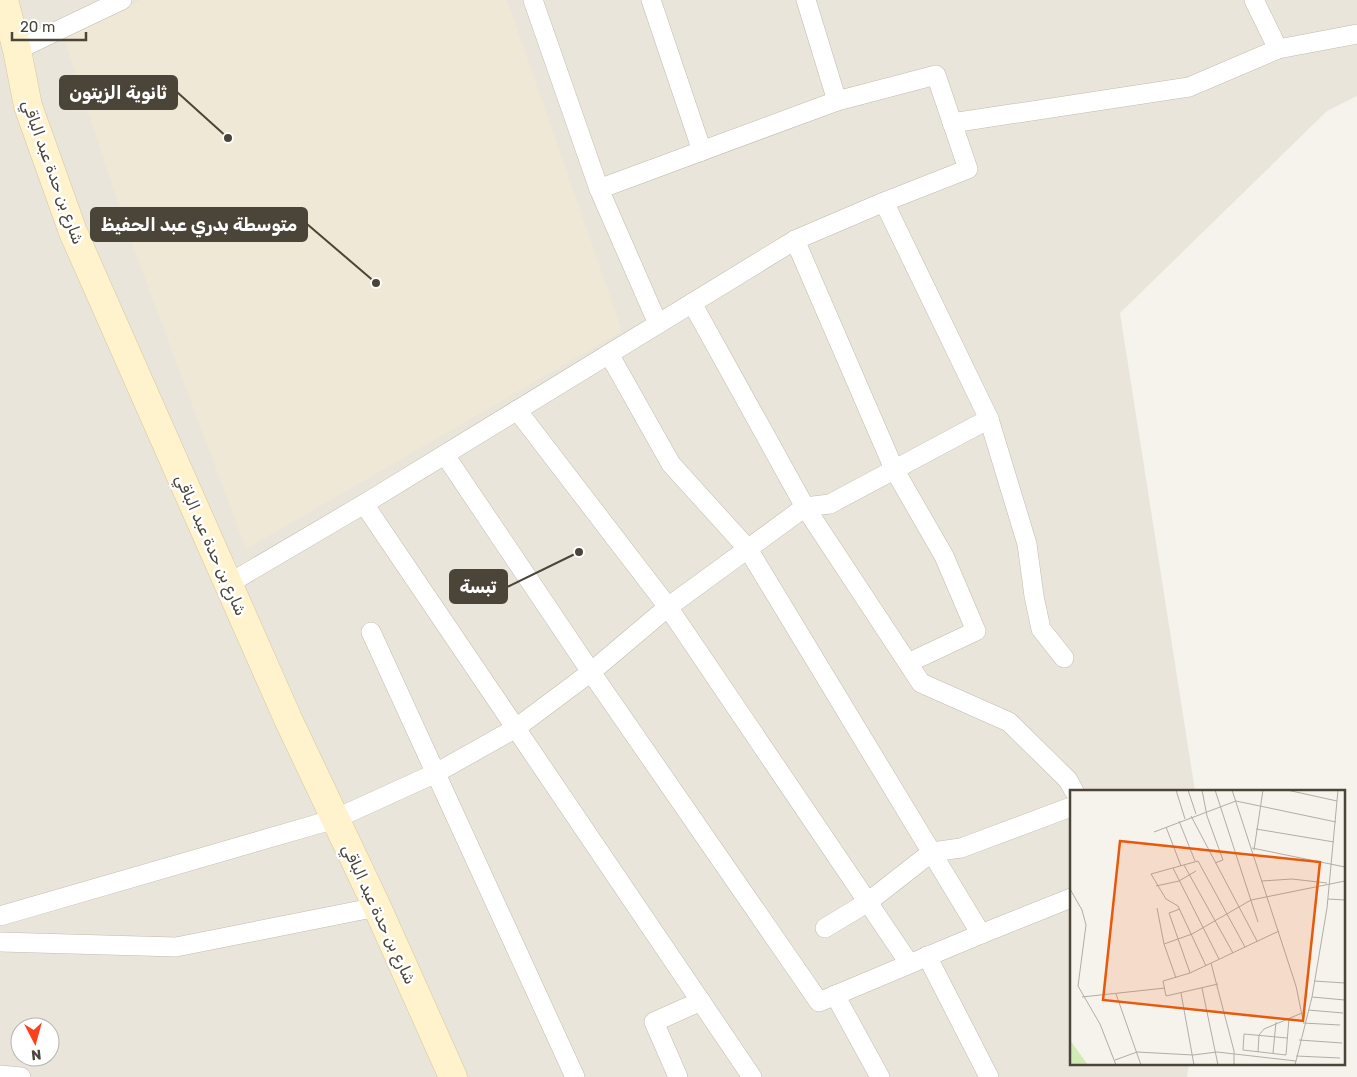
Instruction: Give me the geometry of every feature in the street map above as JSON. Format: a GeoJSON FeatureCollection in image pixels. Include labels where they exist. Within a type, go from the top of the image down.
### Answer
{"type":"FeatureCollection","features":[{"type":"Feature","properties":{"kind":"street","name":"شارع بن حدة عبد الباقي"},"geometry":{"type":"LineString","coordinates":[[4,0],[17,50],[28,106],[73,232],[288,719],[377,907],[448,1071]]}},
{"type":"Feature","properties":{"kind":"street"},"geometry":{"type":"LineString","coordinates":[[17,50],[95,6],[122,0]]}},
{"type":"Feature","properties":{"kind":"street"},"geometry":{"type":"LineString","coordinates":[[533,0],[599,189],[658,324]]}},
{"type":"Feature","properties":{"kind":"street"},"geometry":{"type":"LineString","coordinates":[[651,0],[702,151]]}},
{"type":"Feature","properties":{"kind":"street"},"geometry":{"type":"LineString","coordinates":[[806,0],[837,101]]}},
{"type":"Feature","properties":{"kind":"street"},"geometry":{"type":"LineString","coordinates":[[1254,0],[1278,49]]}},
{"type":"Feature","properties":{"kind":"street"},"geometry":{"type":"LineString","coordinates":[[952,124],[1189,87],[1278,49],[1357,34]]}},
{"type":"Feature","properties":{"kind":"street"},"geometry":{"type":"LineString","coordinates":[[228,584],[445,455],[795,240],[968,169],[936,75],[837,101],[599,189]]}},
{"type":"Feature","properties":{"kind":"street"},"geometry":{"type":"LineString","coordinates":[[884,202],[989,419],[1026,544],[1041,629],[1064,658]]}},
{"type":"Feature","properties":{"kind":"street"},"geometry":{"type":"LineString","coordinates":[[795,240],[894,470],[944,556],[976,631],[908,663]]}},
{"type":"Feature","properties":{"kind":"street"},"geometry":{"type":"LineString","coordinates":[[692,303],[805,507],[921,683],[1009,722],[1068,780],[1073,790]]}},
{"type":"Feature","properties":{"kind":"street"},"geometry":{"type":"LineString","coordinates":[[609,354],[671,464],[748,549],[981,934]]}},
{"type":"Feature","properties":{"kind":"street"},"geometry":{"type":"LineString","coordinates":[[517,410],[668,607],[909,963]]}},
{"type":"Feature","properties":{"kind":"street"},"geometry":{"type":"LineString","coordinates":[[0,916],[335,819],[436,773],[516,728],[591,672],[668,607],[805,507],[830,504],[989,419]]}},
{"type":"Feature","properties":{"kind":"street"},"geometry":{"type":"LineString","coordinates":[[445,455],[591,672],[819,1002],[909,963],[1070,898]]}},
{"type":"Feature","properties":{"kind":"street"},"geometry":{"type":"LineString","coordinates":[[364,504],[752,1077]]}},
{"type":"Feature","properties":{"kind":"street"},"geometry":{"type":"LineString","coordinates":[[371,632],[576,1077]]}},
{"type":"Feature","properties":{"kind":"street"},"geometry":{"type":"LineString","coordinates":[[825,928],[868,902],[932,852],[961,848],[1070,807]]}},
{"type":"Feature","properties":{"kind":"street"},"geometry":{"type":"LineString","coordinates":[[0,942],[176,947],[377,907]]}},
{"type":"Feature","properties":{"kind":"street"},"geometry":{"type":"LineString","coordinates":[[927,956],[989,1077]]}},
{"type":"Feature","properties":{"kind":"street"},"geometry":{"type":"LineString","coordinates":[[835,995],[880,1077]]}},
{"type":"Feature","properties":{"kind":"street"},"geometry":{"type":"LineString","coordinates":[[678,1077],[654,1022],[701,1001]]}},
{"type":"Feature","properties":{"kind":"street"},"geometry":{"type":"LineString","coordinates":[[0,1075],[21,1077]]}},
{"type":"Feature","properties":{"kind":"shaded area"},"geometry":{"type":"Polygon","coordinates":[[[0,0],[1357,0],[1357,96],[1327,111],[1120,313],[1195,790],[1070,790],[1070,1064],[1189,1064],[1187,1077],[0,1077],[0,0]]]}},
{"type":"Feature","properties":{"kind":"shaded area"},"geometry":{"type":"Polygon","coordinates":[[[141,0],[507,0],[622,331],[246,549],[129,235],[62,32],[141,0]]]}},
{"type":"Feature","properties":{"kind":"place","name":"ثانوية الزيتون"},"geometry":{"type":"Point","coordinates":[228,138]}},
{"type":"Feature","properties":{"kind":"place","name":"متوسطة بدري عبد الحفيظ"},"geometry":{"type":"Point","coordinates":[376,283]}},
{"type":"Feature","properties":{"kind":"place","name":"تبسة"},"geometry":{"type":"Point","coordinates":[579,552]}}]}
